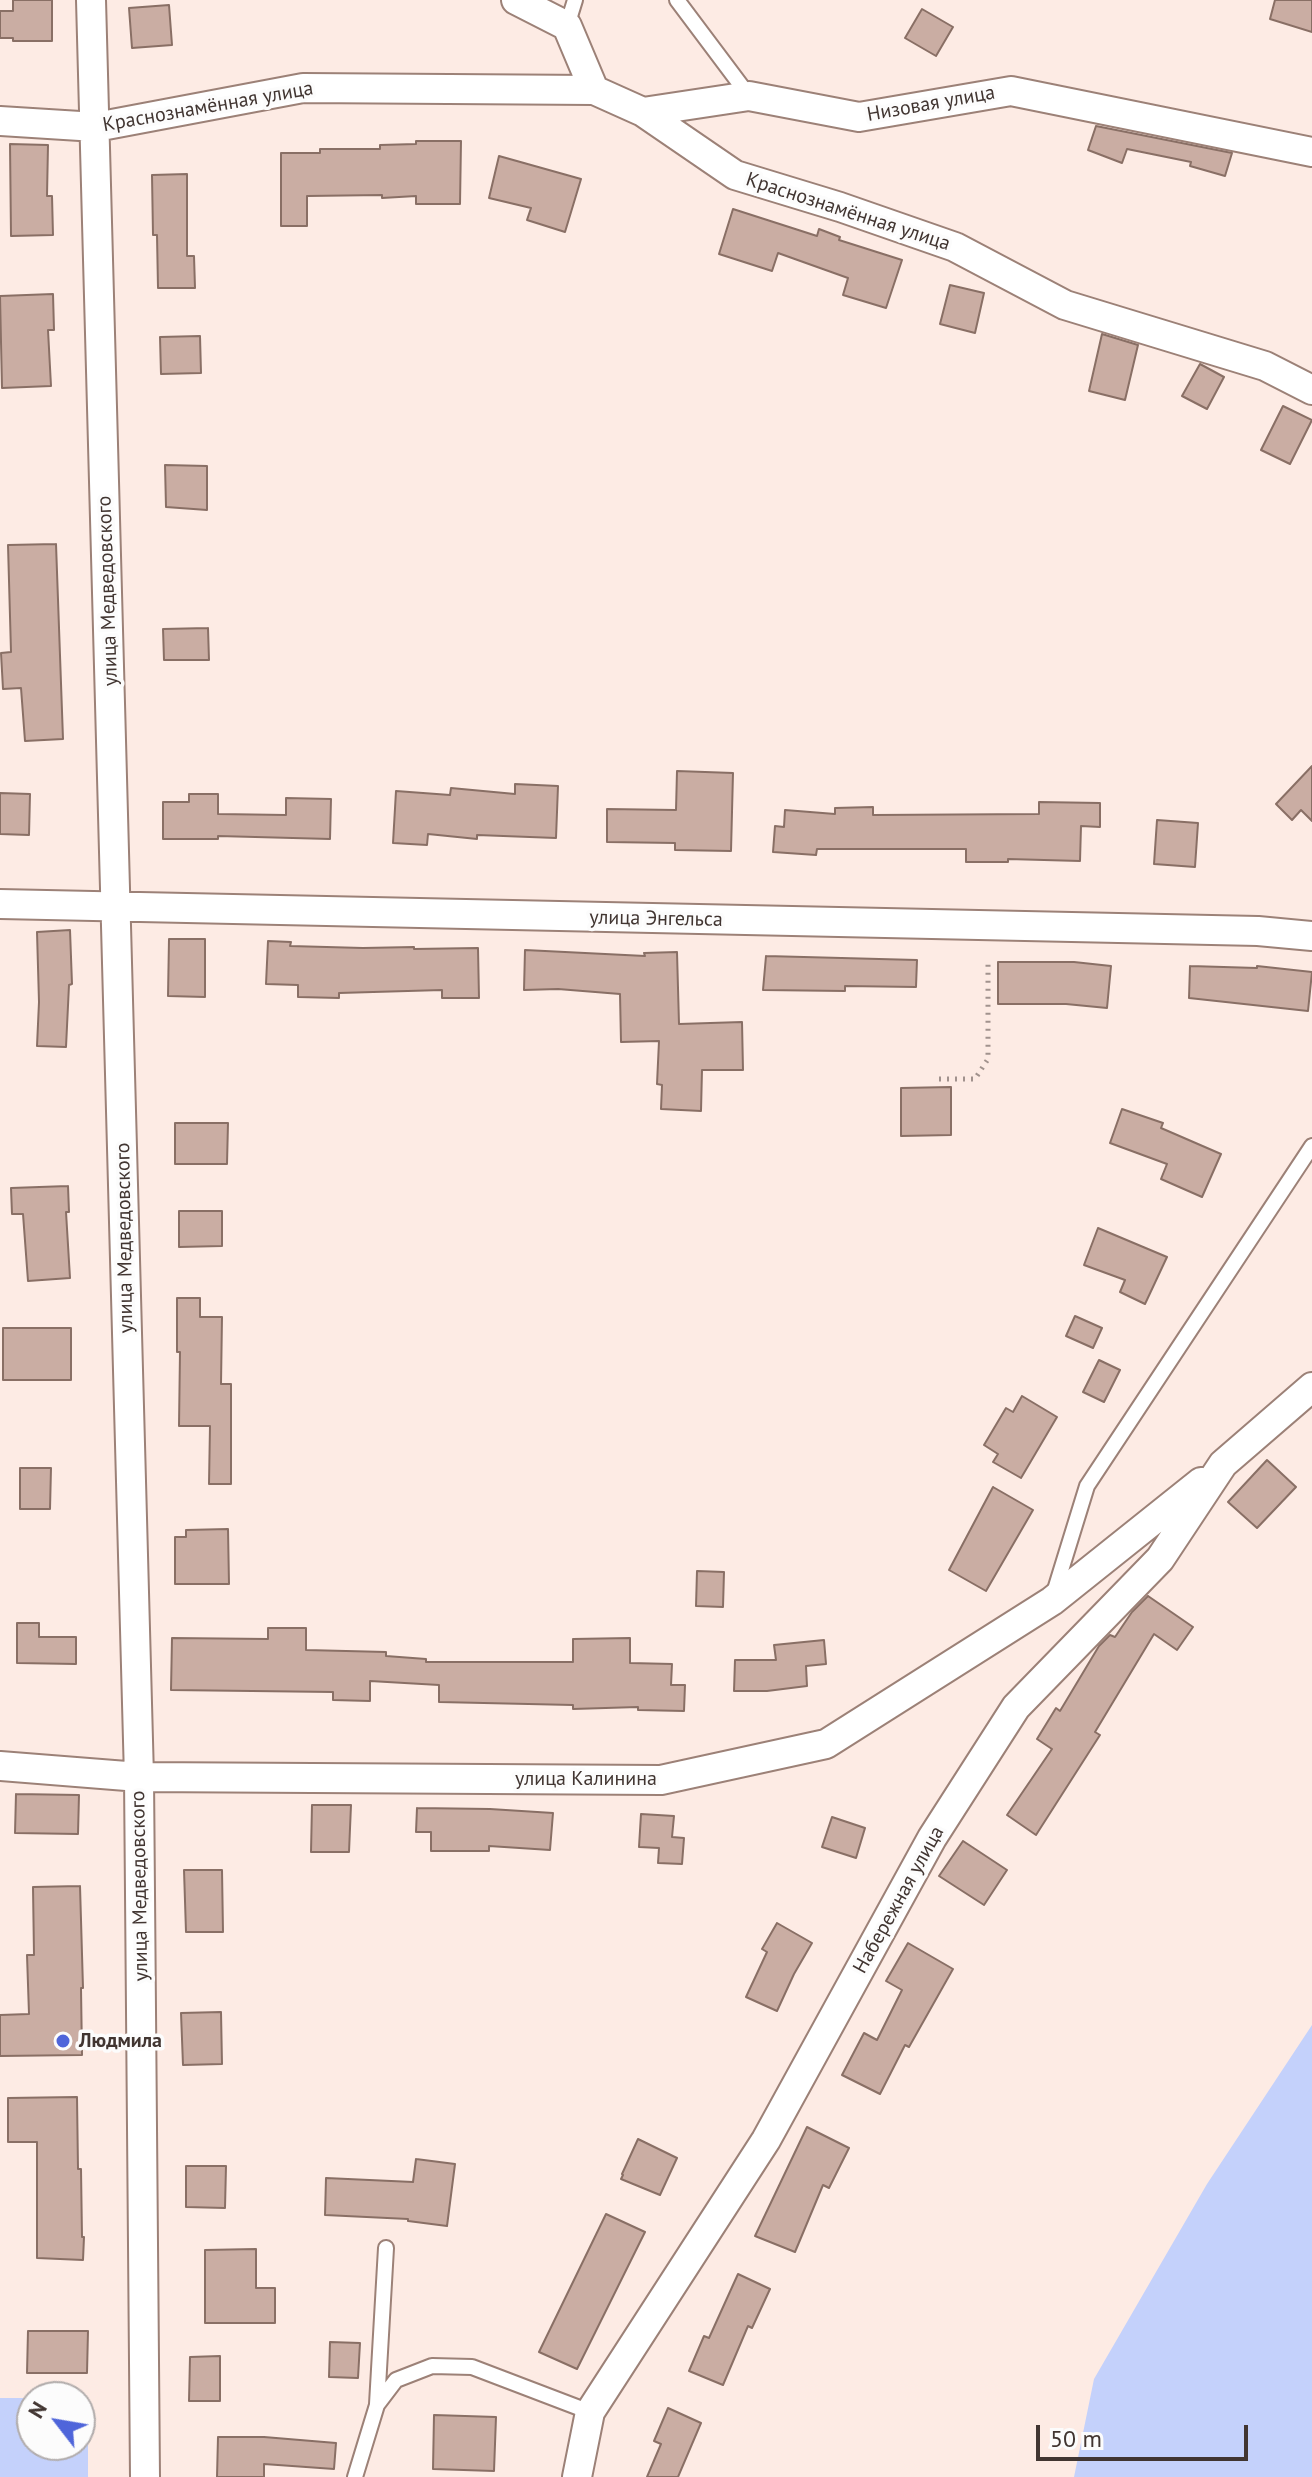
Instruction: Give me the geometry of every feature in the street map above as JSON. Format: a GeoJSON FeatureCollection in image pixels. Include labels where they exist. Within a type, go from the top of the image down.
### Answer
{"type":"FeatureCollection","features":[{"type":"Feature","properties":{"kind":"street","name":"улица Медведовского"},"geometry":{"type":"LineString","coordinates":[[91,0],[139,1777],[145,2477]]}},
{"type":"Feature","properties":{"kind":"street"},"geometry":{"type":"LineString","coordinates":[[516,0],[571,13],[594,90]]}},
{"type":"Feature","properties":{"kind":"street","name":"Краснознамённая улица"},"geometry":{"type":"LineString","coordinates":[[0,121],[96,127],[303,88],[594,90],[643,112],[735,175],[955,247],[1065,305],[1265,366],[1312,390]]}},
{"type":"Feature","properties":{"kind":"street","name":"Низовая улица"},"geometry":{"type":"LineString","coordinates":[[643,112],[749,96],[859,117],[1011,91],[1312,152]]}},
{"type":"Feature","properties":{"kind":"street","name":"улица Энгельса"},"geometry":{"type":"LineString","coordinates":[[0,904],[1242,931],[1312,936]]}},
{"type":"Feature","properties":{"kind":"street","name":"Набережная улица"},"geometry":{"type":"LineString","coordinates":[[577,2477],[590,2412],[766,2140],[932,1838],[1016,1707],[1160,1559],[1223,1464],[1312,1387]]}},
{"type":"Feature","properties":{"kind":"street","name":"улица Калинина"},"geometry":{"type":"LineString","coordinates":[[0,1766],[139,1777],[661,1780],[826,1744],[1052,1601],[1223,1464]]}},
{"type":"Feature","properties":{"kind":"lane"},"geometry":{"type":"LineString","coordinates":[[677,0],[749,96]]}},
{"type":"Feature","properties":{"kind":"lane"},"geometry":{"type":"LineString","coordinates":[[1052,1601],[1087,1486],[1312,1146]]}},
{"type":"Feature","properties":{"kind":"lane"},"geometry":{"type":"LineString","coordinates":[[355,2477],[377,2405],[386,2248]]}},
{"type":"Feature","properties":{"kind":"lane"},"geometry":{"type":"LineString","coordinates":[[377,2405],[396,2380],[432,2366],[472,2367],[590,2412]]}},
{"type":"Feature","properties":{"kind":"path"},"geometry":{"type":"LineString","coordinates":[[939,1079],[975,1079],[988,1059],[988,962]]}},
{"type":"Feature","properties":{"kind":"shaded area"},"geometry":{"type":"Polygon","coordinates":[[[1312,2025],[1312,2477],[1074,2477],[1094,2379],[1207,2184],[1312,2025]]]}},
{"type":"Feature","properties":{"kind":"shaded area"},"geometry":{"type":"Polygon","coordinates":[[[0,2398],[16,2398],[16,2461],[88,2461],[88,2477],[0,2477],[0,2398]]]}},
{"type":"Feature","properties":{"kind":"building"},"geometry":{"type":"Polygon","coordinates":[[[13,0],[52,0],[52,41],[0,38],[0,11],[13,11],[13,0]]]}},
{"type":"Feature","properties":{"kind":"building"},"geometry":{"type":"Polygon","coordinates":[[[1275,0],[1312,0],[1312,32],[1270,19],[1275,0]]]}},
{"type":"Feature","properties":{"kind":"building"},"geometry":{"type":"Polygon","coordinates":[[[169,5],[172,45],[132,48],[129,8],[169,5]]]}},
{"type":"Feature","properties":{"kind":"building"},"geometry":{"type":"Polygon","coordinates":[[[922,9],[953,27],[936,56],[905,38],[922,9]]]}},
{"type":"Feature","properties":{"kind":"building"},"geometry":{"type":"Polygon","coordinates":[[[1096,126],[1232,153],[1225,176],[1190,166],[1191,162],[1127,149],[1122,163],[1088,150],[1096,126]]]}},
{"type":"Feature","properties":{"kind":"building"},"geometry":{"type":"Polygon","coordinates":[[[416,141],[461,141],[460,204],[416,204],[416,196],[307,196],[307,226],[281,226],[281,153],[320,153],[320,149],[380,149],[380,145],[416,144],[416,141]]]}},
{"type":"Feature","properties":{"kind":"building"},"geometry":{"type":"Polygon","coordinates":[[[10,144],[48,145],[47,196],[52,196],[53,235],[11,236],[10,144]]]}},
{"type":"Feature","properties":{"kind":"building"},"geometry":{"type":"Polygon","coordinates":[[[499,156],[581,179],[565,232],[527,220],[531,208],[489,198],[499,156]]]}},
{"type":"Feature","properties":{"kind":"building"},"geometry":{"type":"Polygon","coordinates":[[[187,174],[187,256],[194,256],[195,288],[158,288],[152,175],[187,174]]]}},
{"type":"Feature","properties":{"kind":"building"},"geometry":{"type":"Polygon","coordinates":[[[733,209],[817,236],[819,229],[840,237],[839,240],[902,260],[886,308],[843,295],[848,278],[778,253],[772,271],[719,254],[733,209]]]}},
{"type":"Feature","properties":{"kind":"building"},"geometry":{"type":"Polygon","coordinates":[[[950,285],[984,293],[975,333],[940,324],[950,285]]]}},
{"type":"Feature","properties":{"kind":"building"},"geometry":{"type":"Polygon","coordinates":[[[53,294],[54,330],[48,330],[51,386],[2,388],[0,296],[53,294]]]}},
{"type":"Feature","properties":{"kind":"building"},"geometry":{"type":"Polygon","coordinates":[[[1102,334],[1138,345],[1125,400],[1089,391],[1102,334]]]}},
{"type":"Feature","properties":{"kind":"building"},"geometry":{"type":"Polygon","coordinates":[[[200,336],[201,373],[161,374],[160,337],[200,336]]]}},
{"type":"Feature","properties":{"kind":"building"},"geometry":{"type":"Polygon","coordinates":[[[1200,364],[1224,377],[1207,409],[1182,396],[1200,364]]]}},
{"type":"Feature","properties":{"kind":"building"},"geometry":{"type":"Polygon","coordinates":[[[1283,406],[1312,420],[1290,464],[1261,450],[1283,406]]]}},
{"type":"Feature","properties":{"kind":"building"},"geometry":{"type":"Polygon","coordinates":[[[165,465],[207,466],[207,510],[166,507],[165,465]]]}},
{"type":"Feature","properties":{"kind":"building"},"geometry":{"type":"Polygon","coordinates":[[[56,544],[63,739],[25,741],[21,688],[3,689],[1,653],[11,652],[8,545],[56,544]]]}},
{"type":"Feature","properties":{"kind":"building"},"geometry":{"type":"Polygon","coordinates":[[[208,628],[209,660],[164,660],[163,629],[208,628]]]}},
{"type":"Feature","properties":{"kind":"building"},"geometry":{"type":"Polygon","coordinates":[[[1312,766],[1312,821],[1301,810],[1292,820],[1276,804],[1312,766]]]}},
{"type":"Feature","properties":{"kind":"building"},"geometry":{"type":"Polygon","coordinates":[[[677,771],[733,773],[731,851],[675,850],[675,843],[607,842],[607,809],[676,810],[677,771]]]}},
{"type":"Feature","properties":{"kind":"building"},"geometry":{"type":"Polygon","coordinates":[[[515,784],[558,786],[556,838],[477,835],[477,839],[428,834],[427,845],[393,843],[396,791],[450,795],[451,788],[515,794],[515,784]]]}},
{"type":"Feature","properties":{"kind":"building"},"geometry":{"type":"Polygon","coordinates":[[[0,793],[30,794],[29,835],[0,834],[0,793]]]}},
{"type":"Feature","properties":{"kind":"building"},"geometry":{"type":"Polygon","coordinates":[[[189,794],[218,794],[218,814],[286,815],[286,798],[331,799],[330,839],[218,836],[218,839],[163,839],[163,802],[189,802],[189,794]]]}},
{"type":"Feature","properties":{"kind":"building"},"geometry":{"type":"Polygon","coordinates":[[[1039,802],[1100,803],[1100,827],[1081,826],[1080,861],[1008,859],[1008,862],[966,862],[966,849],[817,849],[816,855],[773,852],[775,826],[784,827],[785,810],[835,814],[835,808],[873,807],[873,815],[1039,814],[1039,802]]]}},
{"type":"Feature","properties":{"kind":"building"},"geometry":{"type":"Polygon","coordinates":[[[1157,820],[1198,823],[1195,867],[1154,864],[1157,820]]]}},
{"type":"Feature","properties":{"kind":"building"},"geometry":{"type":"Polygon","coordinates":[[[70,930],[72,984],[69,985],[66,1047],[37,1046],[37,932],[70,930]]]}},
{"type":"Feature","properties":{"kind":"building"},"geometry":{"type":"Polygon","coordinates":[[[169,939],[205,939],[205,997],[168,996],[169,939]]]}},
{"type":"Feature","properties":{"kind":"building"},"geometry":{"type":"Polygon","coordinates":[[[268,941],[291,942],[290,946],[478,948],[479,998],[442,998],[442,990],[339,993],[339,998],[298,997],[298,985],[266,984],[268,941]]]}},
{"type":"Feature","properties":{"kind":"building"},"geometry":{"type":"Polygon","coordinates":[[[525,950],[645,956],[644,953],[677,952],[679,1024],[742,1022],[743,1070],[702,1070],[701,1111],[661,1109],[662,1085],[657,1084],[659,1041],[621,1042],[620,994],[558,989],[524,990],[525,950]]]}},
{"type":"Feature","properties":{"kind":"building"},"geometry":{"type":"Polygon","coordinates":[[[766,956],[917,960],[916,987],[845,986],[845,991],[763,990],[766,956]]]}},
{"type":"Feature","properties":{"kind":"building"},"geometry":{"type":"Polygon","coordinates":[[[998,962],[1074,962],[1111,966],[1107,1008],[1066,1004],[998,1004],[998,962]]]}},
{"type":"Feature","properties":{"kind":"building"},"geometry":{"type":"Polygon","coordinates":[[[1190,966],[1257,966],[1312,972],[1308,1011],[1189,998],[1190,966]]]}},
{"type":"Feature","properties":{"kind":"building"},"geometry":{"type":"Polygon","coordinates":[[[951,1087],[951,1135],[901,1136],[901,1088],[951,1087]]]}},
{"type":"Feature","properties":{"kind":"building"},"geometry":{"type":"Polygon","coordinates":[[[1122,1109],[1163,1123],[1161,1128],[1221,1154],[1202,1197],[1161,1179],[1167,1164],[1110,1143],[1122,1109]]]}},
{"type":"Feature","properties":{"kind":"building"},"geometry":{"type":"Polygon","coordinates":[[[175,1123],[228,1123],[227,1164],[175,1164],[175,1123]]]}},
{"type":"Feature","properties":{"kind":"building"},"geometry":{"type":"Polygon","coordinates":[[[68,1186],[69,1212],[66,1212],[70,1278],[28,1281],[23,1214],[12,1214],[11,1188],[68,1186]]]}},
{"type":"Feature","properties":{"kind":"building"},"geometry":{"type":"Polygon","coordinates":[[[179,1211],[222,1211],[222,1246],[179,1247],[179,1211]]]}},
{"type":"Feature","properties":{"kind":"building"},"geometry":{"type":"Polygon","coordinates":[[[1098,1228],[1167,1257],[1145,1304],[1120,1292],[1125,1280],[1084,1265],[1098,1228]]]}},
{"type":"Feature","properties":{"kind":"building"},"geometry":{"type":"Polygon","coordinates":[[[177,1298],[200,1298],[200,1317],[222,1317],[221,1384],[231,1384],[231,1484],[209,1484],[210,1426],[179,1426],[177,1298]]]}},
{"type":"Feature","properties":{"kind":"building"},"geometry":{"type":"Polygon","coordinates":[[[1075,1316],[1102,1328],[1093,1348],[1066,1336],[1075,1316]]]}},
{"type":"Feature","properties":{"kind":"building"},"geometry":{"type":"Polygon","coordinates":[[[3,1328],[71,1328],[71,1380],[3,1380],[3,1328]]]}},
{"type":"Feature","properties":{"kind":"building"},"geometry":{"type":"Polygon","coordinates":[[[1099,1360],[1120,1370],[1104,1402],[1083,1392],[1099,1360]]]}},
{"type":"Feature","properties":{"kind":"building"},"geometry":{"type":"Polygon","coordinates":[[[1022,1396],[1057,1417],[1021,1478],[993,1462],[998,1454],[984,1445],[1006,1408],[1013,1412],[1022,1396]]]}},
{"type":"Feature","properties":{"kind":"building"},"geometry":{"type":"Polygon","coordinates":[[[1267,1460],[1296,1487],[1257,1528],[1228,1502],[1267,1460]]]}},
{"type":"Feature","properties":{"kind":"building"},"geometry":{"type":"Polygon","coordinates":[[[20,1468],[51,1468],[50,1509],[20,1509],[20,1468]]]}},
{"type":"Feature","properties":{"kind":"building"},"geometry":{"type":"Polygon","coordinates":[[[993,1487],[1033,1510],[986,1591],[949,1570],[993,1487]]]}},
{"type":"Feature","properties":{"kind":"building"},"geometry":{"type":"Polygon","coordinates":[[[228,1529],[229,1584],[175,1584],[175,1537],[186,1537],[186,1530],[228,1529]]]}},
{"type":"Feature","properties":{"kind":"building"},"geometry":{"type":"Polygon","coordinates":[[[697,1571],[724,1572],[723,1607],[696,1606],[697,1571]]]}},
{"type":"Feature","properties":{"kind":"building"},"geometry":{"type":"Polygon","coordinates":[[[1148,1596],[1193,1627],[1177,1650],[1154,1634],[1095,1732],[1100,1735],[1036,1835],[1007,1815],[1052,1749],[1037,1739],[1056,1708],[1060,1711],[1099,1646],[1110,1635],[1115,1637],[1132,1612],[1148,1596]]]}},
{"type":"Feature","properties":{"kind":"building"},"geometry":{"type":"Polygon","coordinates":[[[17,1623],[39,1623],[39,1637],[76,1637],[76,1664],[17,1663],[17,1623]]]}},
{"type":"Feature","properties":{"kind":"building"},"geometry":{"type":"Polygon","coordinates":[[[268,1628],[306,1628],[306,1650],[386,1652],[386,1656],[426,1659],[426,1662],[573,1662],[573,1639],[630,1638],[630,1663],[672,1664],[671,1685],[685,1685],[684,1711],[439,1702],[439,1685],[370,1681],[370,1701],[333,1700],[333,1692],[171,1690],[172,1638],[268,1639],[268,1628]]]}},
{"type":"Feature","properties":{"kind":"building"},"geometry":{"type":"Polygon","coordinates":[[[824,1640],[826,1664],[806,1666],[807,1686],[734,1691],[735,1660],[776,1660],[774,1645],[824,1640]]]}},
{"type":"Feature","properties":{"kind":"building"},"geometry":{"type":"Polygon","coordinates":[[[16,1794],[79,1795],[78,1834],[15,1833],[16,1794]]]}},
{"type":"Feature","properties":{"kind":"building"},"geometry":{"type":"Polygon","coordinates":[[[312,1805],[351,1805],[349,1852],[311,1852],[312,1805]]]}},
{"type":"Feature","properties":{"kind":"building"},"geometry":{"type":"Polygon","coordinates":[[[417,1808],[553,1813],[550,1850],[489,1846],[489,1851],[431,1851],[431,1832],[416,1832],[417,1808]]]}},
{"type":"Feature","properties":{"kind":"building"},"geometry":{"type":"Polygon","coordinates":[[[641,1814],[674,1816],[672,1837],[684,1838],[682,1864],[658,1863],[659,1848],[639,1847],[641,1814]]]}},
{"type":"Feature","properties":{"kind":"building"},"geometry":{"type":"Polygon","coordinates":[[[832,1817],[865,1828],[856,1858],[822,1847],[832,1817]]]}},
{"type":"Feature","properties":{"kind":"building"},"geometry":{"type":"Polygon","coordinates":[[[963,1841],[1007,1870],[984,1905],[939,1876],[963,1841]]]}},
{"type":"Feature","properties":{"kind":"building"},"geometry":{"type":"Polygon","coordinates":[[[184,1870],[222,1870],[223,1932],[186,1932],[184,1870]]]}},
{"type":"Feature","properties":{"kind":"building"},"geometry":{"type":"Polygon","coordinates":[[[80,1886],[82,2055],[0,2056],[0,2015],[29,2014],[27,1955],[34,1955],[33,1887],[80,1886]]]}},
{"type":"Feature","properties":{"kind":"building"},"geometry":{"type":"Polygon","coordinates":[[[777,1923],[812,1943],[777,2011],[746,1997],[767,1952],[762,1949],[777,1923]]]}},
{"type":"Feature","properties":{"kind":"building"},"geometry":{"type":"Polygon","coordinates":[[[908,1943],[953,1969],[909,2047],[905,2045],[880,2094],[842,2075],[864,2033],[877,2040],[902,1990],[886,1981],[908,1943]]]}},
{"type":"Feature","properties":{"kind":"building"},"geometry":{"type":"Polygon","coordinates":[[[221,2012],[222,2064],[183,2065],[181,2013],[221,2012]]]}},
{"type":"Feature","properties":{"kind":"building"},"geometry":{"type":"Polygon","coordinates":[[[77,2097],[83,2260],[37,2258],[37,2142],[8,2142],[8,2098],[77,2097]]]}},
{"type":"Feature","properties":{"kind":"building"},"geometry":{"type":"Polygon","coordinates":[[[807,2127],[849,2148],[829,2188],[823,2185],[795,2252],[755,2236],[807,2127]]]}},
{"type":"Feature","properties":{"kind":"building"},"geometry":{"type":"Polygon","coordinates":[[[638,2139],[677,2158],[660,2195],[621,2179],[638,2139]]]}},
{"type":"Feature","properties":{"kind":"building"},"geometry":{"type":"Polygon","coordinates":[[[416,2159],[455,2164],[447,2226],[408,2219],[325,2215],[326,2178],[413,2182],[416,2159]]]}},
{"type":"Feature","properties":{"kind":"building"},"geometry":{"type":"Polygon","coordinates":[[[186,2166],[226,2166],[225,2208],[186,2207],[186,2166]]]}},
{"type":"Feature","properties":{"kind":"building"},"geometry":{"type":"Polygon","coordinates":[[[606,2214],[645,2232],[577,2369],[539,2352],[606,2214]]]}},
{"type":"Feature","properties":{"kind":"building"},"geometry":{"type":"Polygon","coordinates":[[[256,2249],[256,2288],[275,2288],[275,2323],[205,2323],[205,2250],[256,2249]]]}},
{"type":"Feature","properties":{"kind":"building"},"geometry":{"type":"Polygon","coordinates":[[[738,2274],[770,2289],[752,2328],[748,2326],[723,2385],[689,2371],[704,2336],[709,2338],[738,2274]]]}},
{"type":"Feature","properties":{"kind":"building"},"geometry":{"type":"Polygon","coordinates":[[[28,2331],[88,2331],[87,2373],[27,2373],[28,2331]]]}},
{"type":"Feature","properties":{"kind":"building"},"geometry":{"type":"Polygon","coordinates":[[[330,2342],[360,2343],[358,2378],[329,2377],[330,2342]]]}},
{"type":"Feature","properties":{"kind":"building"},"geometry":{"type":"Polygon","coordinates":[[[220,2356],[220,2401],[189,2401],[190,2357],[220,2356]]]}},
{"type":"Feature","properties":{"kind":"building"},"geometry":{"type":"Polygon","coordinates":[[[668,2408],[701,2423],[678,2477],[647,2477],[661,2444],[654,2441],[668,2408]]]}},
{"type":"Feature","properties":{"kind":"building"},"geometry":{"type":"Polygon","coordinates":[[[434,2415],[496,2417],[494,2471],[433,2469],[434,2415]]]}},
{"type":"Feature","properties":{"kind":"building"},"geometry":{"type":"Polygon","coordinates":[[[218,2437],[336,2443],[334,2469],[264,2464],[264,2477],[217,2477],[218,2437]]]}},
{"type":"Feature","properties":{"kind":"place","name":"Людмила"},"geometry":{"type":"Point","coordinates":[63,2041]}}]}
